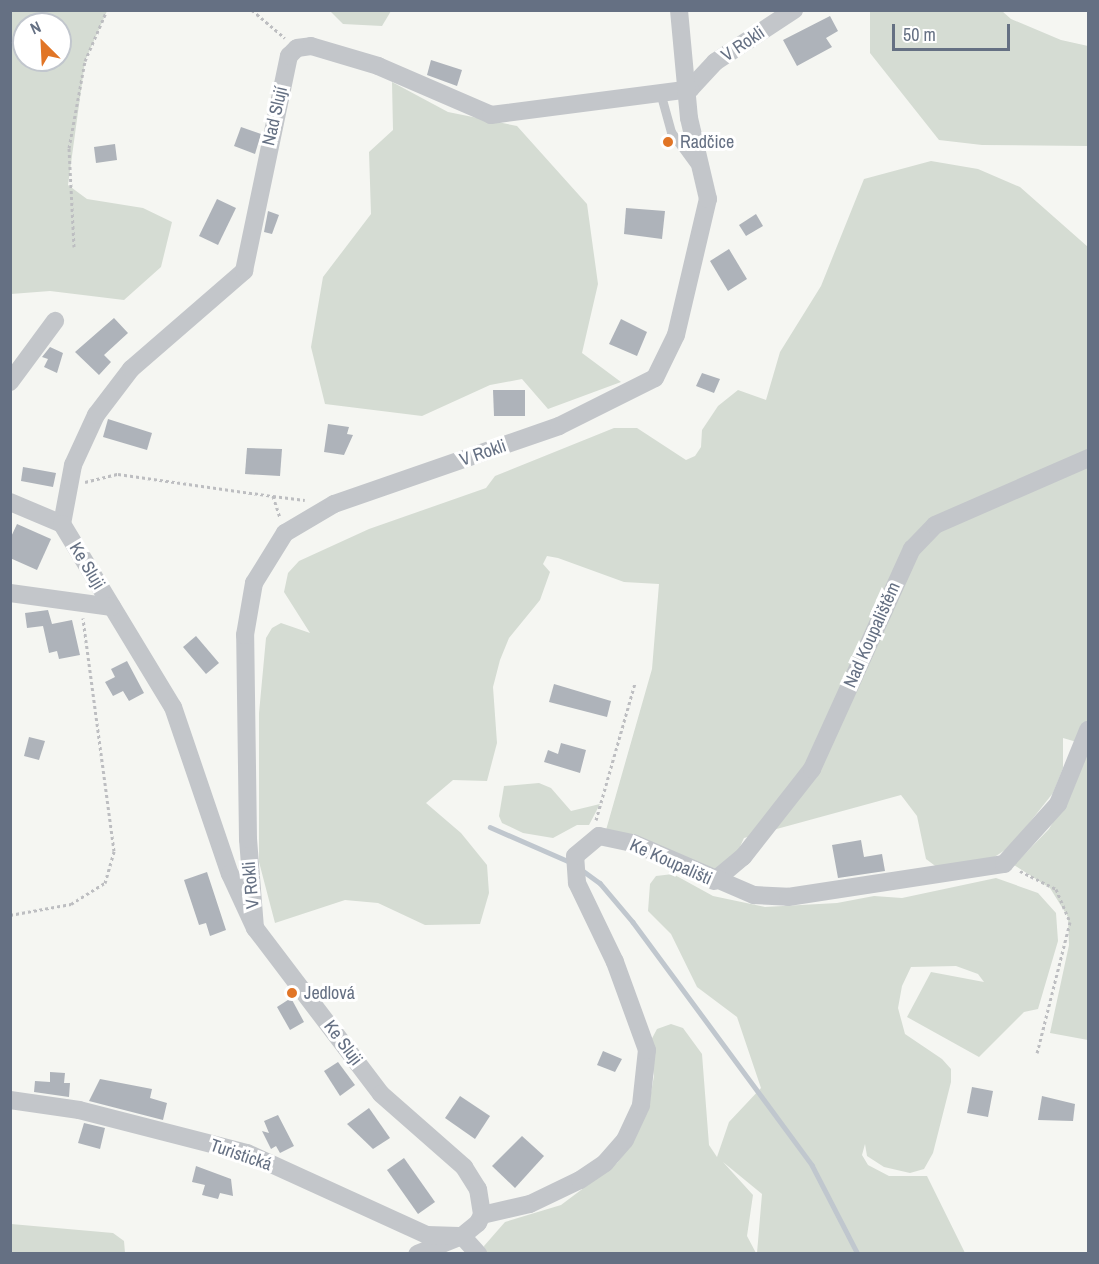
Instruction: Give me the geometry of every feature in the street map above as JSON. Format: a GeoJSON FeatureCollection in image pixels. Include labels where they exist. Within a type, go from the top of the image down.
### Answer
{"type":"FeatureCollection","features":[{"type":"Feature","properties":{"kind":"street"},"geometry":{"type":"LineString","coordinates":[[297,48],[311,46],[378,66],[491,115],[690,89],[679,10]]}},
{"type":"Feature","properties":{"kind":"street","name":"V Rokli"},"geometry":{"type":"LineString","coordinates":[[255,928],[248,839],[245,635],[254,583],[285,533],[334,504],[559,426],[655,378],[676,335],[708,199],[706,181],[689,118],[690,89],[715,62],[794,10]]}},
{"type":"Feature","properties":{"kind":"street","name":"Nad Slují"},"geometry":{"type":"LineString","coordinates":[[62,524],[73,465],[96,415],[132,369],[244,270],[289,56],[297,48]]}},
{"type":"Feature","properties":{"kind":"street"},"geometry":{"type":"LineString","coordinates":[[10,382],[55,321]]}},
{"type":"Feature","properties":{"kind":"street","name":"Nad Koupalištěm"},"geometry":{"type":"LineString","coordinates":[[714,881],[743,857],[813,769],[912,549],[935,525],[1089,458]]}},
{"type":"Feature","properties":{"kind":"street"},"geometry":{"type":"LineString","coordinates":[[10,502],[62,524]]}},
{"type":"Feature","properties":{"kind":"street","name":"Ke Sluji"},"geometry":{"type":"LineString","coordinates":[[62,524],[173,707],[230,874],[255,928],[381,1094],[464,1167],[478,1189],[482,1215]]}},
{"type":"Feature","properties":{"kind":"street","name":"Ke Sluji"},"geometry":{"type":"LineString","coordinates":[[10,593],[112,607]]}},
{"type":"Feature","properties":{"kind":"street"},"geometry":{"type":"LineString","coordinates":[[1004,864],[1058,804],[1089,730]]}},
{"type":"Feature","properties":{"kind":"street","name":"Ke Koupališti"},"geometry":{"type":"LineString","coordinates":[[590,843],[599,836],[633,843],[714,881],[754,895],[788,897],[1004,864]]}},
{"type":"Feature","properties":{"kind":"street"},"geometry":{"type":"LineString","coordinates":[[417,1254],[462,1236],[482,1215],[530,1204],[605,1163],[625,1140],[641,1104],[647,1050],[615,962],[578,883],[575,856],[590,843]]}},
{"type":"Feature","properties":{"kind":"street","name":"Turistická"},"geometry":{"type":"LineString","coordinates":[[10,1100],[79,1110],[248,1153],[428,1234],[462,1236]]}},
{"type":"Feature","properties":{"kind":"street"},"geometry":{"type":"LineString","coordinates":[[462,1236],[478,1254]]}},
{"type":"Feature","properties":{"kind":"lane"},"geometry":{"type":"LineString","coordinates":[[660,92],[671,132],[706,181]]}},
{"type":"Feature","properties":{"kind":"path"},"geometry":{"type":"LineString","coordinates":[[74,247],[69,148],[85,61],[107,10]]}},
{"type":"Feature","properties":{"kind":"path"},"geometry":{"type":"LineString","coordinates":[[252,10],[297,48]]}},
{"type":"Feature","properties":{"kind":"path"},"geometry":{"type":"LineString","coordinates":[[93,480],[118,474],[334,504]]}},
{"type":"Feature","properties":{"kind":"path"},"geometry":{"type":"LineString","coordinates":[[273,496],[285,533]]}},
{"type":"Feature","properties":{"kind":"path"},"geometry":{"type":"LineString","coordinates":[[10,915],[71,904],[88,894],[105,883],[114,851],[82,612],[88,603]]}},
{"type":"Feature","properties":{"kind":"path"},"geometry":{"type":"LineString","coordinates":[[590,843],[635,683]]}},
{"type":"Feature","properties":{"kind":"path"},"geometry":{"type":"LineString","coordinates":[[1004,864],[1056,889],[1070,922],[1037,1053]]}},
{"type":"Feature","properties":{"kind":"shaded area"},"geometry":{"type":"Polygon","coordinates":[[[11,10],[107,11],[85,61],[68,185],[87,199],[143,208],[172,222],[161,267],[124,300],[50,291],[11,294],[11,10]]]}},
{"type":"Feature","properties":{"kind":"shaded area"},"geometry":{"type":"Polygon","coordinates":[[[870,10],[1002,11],[1011,19],[1061,40],[1088,46],[1088,146],[982,145],[939,140],[870,53],[870,10]]]}},
{"type":"Feature","properties":{"kind":"shaded area"},"geometry":{"type":"Polygon","coordinates":[[[330,11],[391,11],[382,26],[343,24],[330,11]]]}},
{"type":"Feature","properties":{"kind":"shaded area"},"geometry":{"type":"Polygon","coordinates":[[[392,82],[448,112],[517,126],[587,204],[598,284],[582,353],[621,382],[548,409],[522,379],[490,385],[422,416],[325,404],[311,347],[323,277],[371,214],[369,152],[393,130],[392,82]]]}},
{"type":"Feature","properties":{"kind":"shaded area"},"geometry":{"type":"Polygon","coordinates":[[[931,161],[978,169],[1020,187],[1088,247],[1088,1040],[1050,1033],[1069,945],[1068,917],[1050,888],[1014,865],[1049,829],[1075,785],[1087,745],[1063,738],[1063,768],[1053,793],[1011,846],[987,862],[938,868],[926,859],[917,816],[901,795],[744,838],[738,851],[714,870],[606,830],[652,669],[659,584],[624,582],[547,556],[543,564],[550,572],[540,600],[509,638],[500,660],[493,687],[497,743],[487,781],[453,780],[426,803],[461,833],[487,865],[489,893],[480,924],[425,925],[378,903],[345,900],[275,923],[259,862],[259,713],[266,638],[272,628],[281,623],[310,633],[284,592],[288,573],[299,561],[369,529],[486,488],[495,476],[614,428],[637,428],[686,460],[695,456],[701,447],[702,430],[718,406],[738,390],[766,400],[780,352],[821,286],[864,179],[931,161]]]}},
{"type":"Feature","properties":{"kind":"shaded area"},"geometry":{"type":"Polygon","coordinates":[[[539,783],[551,788],[571,811],[600,804],[589,825],[577,825],[553,838],[523,833],[502,823],[499,816],[504,786],[539,783]]]}},
{"type":"Feature","properties":{"kind":"shaded area"},"geometry":{"type":"Polygon","coordinates":[[[673,874],[713,896],[765,907],[837,903],[874,896],[902,898],[996,878],[1038,893],[1056,913],[1058,941],[1038,1009],[1024,1012],[979,1057],[907,1017],[931,972],[984,982],[978,974],[956,966],[911,967],[902,986],[898,1008],[905,1034],[942,1059],[951,1069],[951,1082],[933,1153],[924,1169],[910,1173],[884,1167],[867,1156],[865,1144],[862,1155],[868,1165],[889,1176],[927,1176],[965,1253],[757,1253],[762,1194],[723,1162],[753,1195],[747,1236],[756,1253],[485,1254],[484,1246],[505,1222],[561,1205],[617,1163],[631,1145],[648,1109],[654,1076],[649,1044],[657,1029],[671,1024],[683,1028],[702,1054],[709,1145],[717,1157],[729,1122],[761,1088],[737,1017],[697,987],[671,934],[648,911],[650,884],[656,876],[673,874]]]}},
{"type":"Feature","properties":{"kind":"shaded area"},"geometry":{"type":"Polygon","coordinates":[[[11,1224],[113,1233],[124,1241],[125,1253],[11,1253],[11,1224]]]}},
{"type":"Feature","properties":{"kind":"building"},"geometry":{"type":"Polygon","coordinates":[[[830,16],[838,31],[826,38],[832,47],[797,66],[783,40],[830,16]]]}},
{"type":"Feature","properties":{"kind":"building"},"geometry":{"type":"Polygon","coordinates":[[[431,60],[462,70],[457,86],[427,75],[431,60]]]}},
{"type":"Feature","properties":{"kind":"building"},"geometry":{"type":"Polygon","coordinates":[[[241,127],[261,134],[255,154],[234,146],[241,127]]]}},
{"type":"Feature","properties":{"kind":"building"},"geometry":{"type":"Polygon","coordinates":[[[115,144],[117,160],[96,163],[94,147],[115,144]]]}},
{"type":"Feature","properties":{"kind":"building"},"geometry":{"type":"Polygon","coordinates":[[[217,199],[236,208],[218,245],[199,236],[217,199]]]}},
{"type":"Feature","properties":{"kind":"building"},"geometry":{"type":"Polygon","coordinates":[[[626,208],[665,211],[662,239],[624,234],[626,208]]]}},
{"type":"Feature","properties":{"kind":"building"},"geometry":{"type":"Polygon","coordinates":[[[268,211],[279,215],[272,234],[264,232],[268,211]]]}},
{"type":"Feature","properties":{"kind":"building"},"geometry":{"type":"Polygon","coordinates":[[[756,214],[763,226],[746,236],[739,225],[756,214]]]}},
{"type":"Feature","properties":{"kind":"building"},"geometry":{"type":"Polygon","coordinates":[[[729,249],[747,279],[728,291],[710,261],[729,249]]]}},
{"type":"Feature","properties":{"kind":"building"},"geometry":{"type":"Polygon","coordinates":[[[114,318],[128,333],[104,355],[111,362],[99,375],[75,352],[114,318]]]}},
{"type":"Feature","properties":{"kind":"building"},"geometry":{"type":"Polygon","coordinates":[[[621,319],[647,332],[637,356],[609,344],[621,319]]]}},
{"type":"Feature","properties":{"kind":"building"},"geometry":{"type":"Polygon","coordinates":[[[50,347],[63,353],[57,373],[44,367],[48,359],[42,357],[50,347]]]}},
{"type":"Feature","properties":{"kind":"building"},"geometry":{"type":"Polygon","coordinates":[[[702,373],[720,379],[714,393],[696,386],[702,373]]]}},
{"type":"Feature","properties":{"kind":"building"},"geometry":{"type":"Polygon","coordinates":[[[493,390],[525,390],[525,416],[494,416],[493,390]]]}},
{"type":"Feature","properties":{"kind":"building"},"geometry":{"type":"Polygon","coordinates":[[[108,419],[152,433],[147,450],[103,437],[108,419]]]}},
{"type":"Feature","properties":{"kind":"building"},"geometry":{"type":"Polygon","coordinates":[[[328,424],[349,427],[347,434],[353,435],[344,455],[324,452],[328,424]]]}},
{"type":"Feature","properties":{"kind":"building"},"geometry":{"type":"Polygon","coordinates":[[[247,448],[282,449],[280,476],[245,474],[247,448]]]}},
{"type":"Feature","properties":{"kind":"building"},"geometry":{"type":"Polygon","coordinates":[[[23,467],[56,473],[53,487],[21,481],[23,467]]]}},
{"type":"Feature","properties":{"kind":"building"},"geometry":{"type":"Polygon","coordinates":[[[17,524],[51,539],[37,570],[10,558],[10,539],[17,524]]]}},
{"type":"Feature","properties":{"kind":"building"},"geometry":{"type":"Polygon","coordinates":[[[48,610],[52,624],[72,620],[80,655],[59,659],[57,651],[49,653],[43,626],[27,628],[25,613],[48,610]]]}},
{"type":"Feature","properties":{"kind":"building"},"geometry":{"type":"Polygon","coordinates":[[[196,636],[219,663],[206,674],[183,647],[196,636]]]}},
{"type":"Feature","properties":{"kind":"building"},"geometry":{"type":"Polygon","coordinates":[[[127,661],[144,693],[129,701],[123,691],[113,696],[105,682],[115,677],[111,669],[127,661]]]}},
{"type":"Feature","properties":{"kind":"building"},"geometry":{"type":"Polygon","coordinates":[[[554,684],[611,701],[607,717],[549,702],[554,684]]]}},
{"type":"Feature","properties":{"kind":"building"},"geometry":{"type":"Polygon","coordinates":[[[29,737],[45,741],[39,760],[24,756],[29,737]]]}},
{"type":"Feature","properties":{"kind":"building"},"geometry":{"type":"Polygon","coordinates":[[[561,743],[586,750],[580,773],[544,762],[548,750],[558,754],[561,743]]]}},
{"type":"Feature","properties":{"kind":"building"},"geometry":{"type":"Polygon","coordinates":[[[861,840],[864,857],[882,854],[885,871],[838,878],[832,845],[861,840]]]}},
{"type":"Feature","properties":{"kind":"building"},"geometry":{"type":"Polygon","coordinates":[[[207,872],[226,930],[210,936],[206,923],[199,925],[184,880],[207,872]]]}},
{"type":"Feature","properties":{"kind":"building"},"geometry":{"type":"Polygon","coordinates":[[[291,998],[304,1022],[290,1030],[277,1007],[291,998]]]}},
{"type":"Feature","properties":{"kind":"building"},"geometry":{"type":"Polygon","coordinates":[[[603,1051],[622,1059],[615,1072],[597,1065],[603,1051]]]}},
{"type":"Feature","properties":{"kind":"building"},"geometry":{"type":"Polygon","coordinates":[[[338,1062],[355,1085],[340,1096],[324,1071],[338,1062]]]}},
{"type":"Feature","properties":{"kind":"building"},"geometry":{"type":"Polygon","coordinates":[[[50,1072],[65,1073],[64,1083],[70,1083],[69,1097],[34,1092],[35,1081],[50,1082],[50,1072]]]}},
{"type":"Feature","properties":{"kind":"building"},"geometry":{"type":"Polygon","coordinates":[[[100,1079],[152,1089],[150,1098],[167,1103],[163,1120],[89,1101],[100,1079]]]}},
{"type":"Feature","properties":{"kind":"building"},"geometry":{"type":"Polygon","coordinates":[[[972,1087],[993,1091],[988,1117],[967,1113],[972,1087]]]}},
{"type":"Feature","properties":{"kind":"building"},"geometry":{"type":"Polygon","coordinates":[[[460,1096],[490,1116],[475,1139],[445,1118],[460,1096]]]}},
{"type":"Feature","properties":{"kind":"building"},"geometry":{"type":"Polygon","coordinates":[[[1042,1096],[1075,1104],[1073,1121],[1038,1120],[1042,1096]]]}},
{"type":"Feature","properties":{"kind":"building"},"geometry":{"type":"Polygon","coordinates":[[[369,1108],[390,1138],[373,1149],[347,1124],[369,1108]]]}},
{"type":"Feature","properties":{"kind":"building"},"geometry":{"type":"Polygon","coordinates":[[[278,1115],[294,1146],[280,1153],[276,1146],[271,1149],[262,1131],[269,1133],[264,1121],[278,1115]]]}},
{"type":"Feature","properties":{"kind":"building"},"geometry":{"type":"Polygon","coordinates":[[[84,1123],[105,1128],[100,1149],[78,1143],[84,1123]]]}},
{"type":"Feature","properties":{"kind":"building"},"geometry":{"type":"Polygon","coordinates":[[[522,1136],[544,1156],[515,1188],[492,1166],[522,1136]]]}},
{"type":"Feature","properties":{"kind":"building"},"geometry":{"type":"Polygon","coordinates":[[[404,1158],[435,1202],[418,1214],[387,1170],[404,1158]]]}},
{"type":"Feature","properties":{"kind":"building"},"geometry":{"type":"Polygon","coordinates":[[[196,1166],[231,1179],[233,1196],[220,1193],[218,1199],[202,1195],[205,1185],[192,1182],[196,1166]]]}},
{"type":"Feature","properties":{"kind":"waterway"},"geometry":{"type":"LineString","coordinates":[[490,827],[570,862]]}},
{"type":"Feature","properties":{"kind":"waterway"},"geometry":{"type":"LineString","coordinates":[[582,870],[600,883],[633,922],[812,1165],[858,1254]]}},
{"type":"Feature","properties":{"kind":"place","name":"Radčice"},"geometry":{"type":"Point","coordinates":[668,142]}},
{"type":"Feature","properties":{"kind":"place","name":"Jedlová"},"geometry":{"type":"Point","coordinates":[292,993]}}]}
